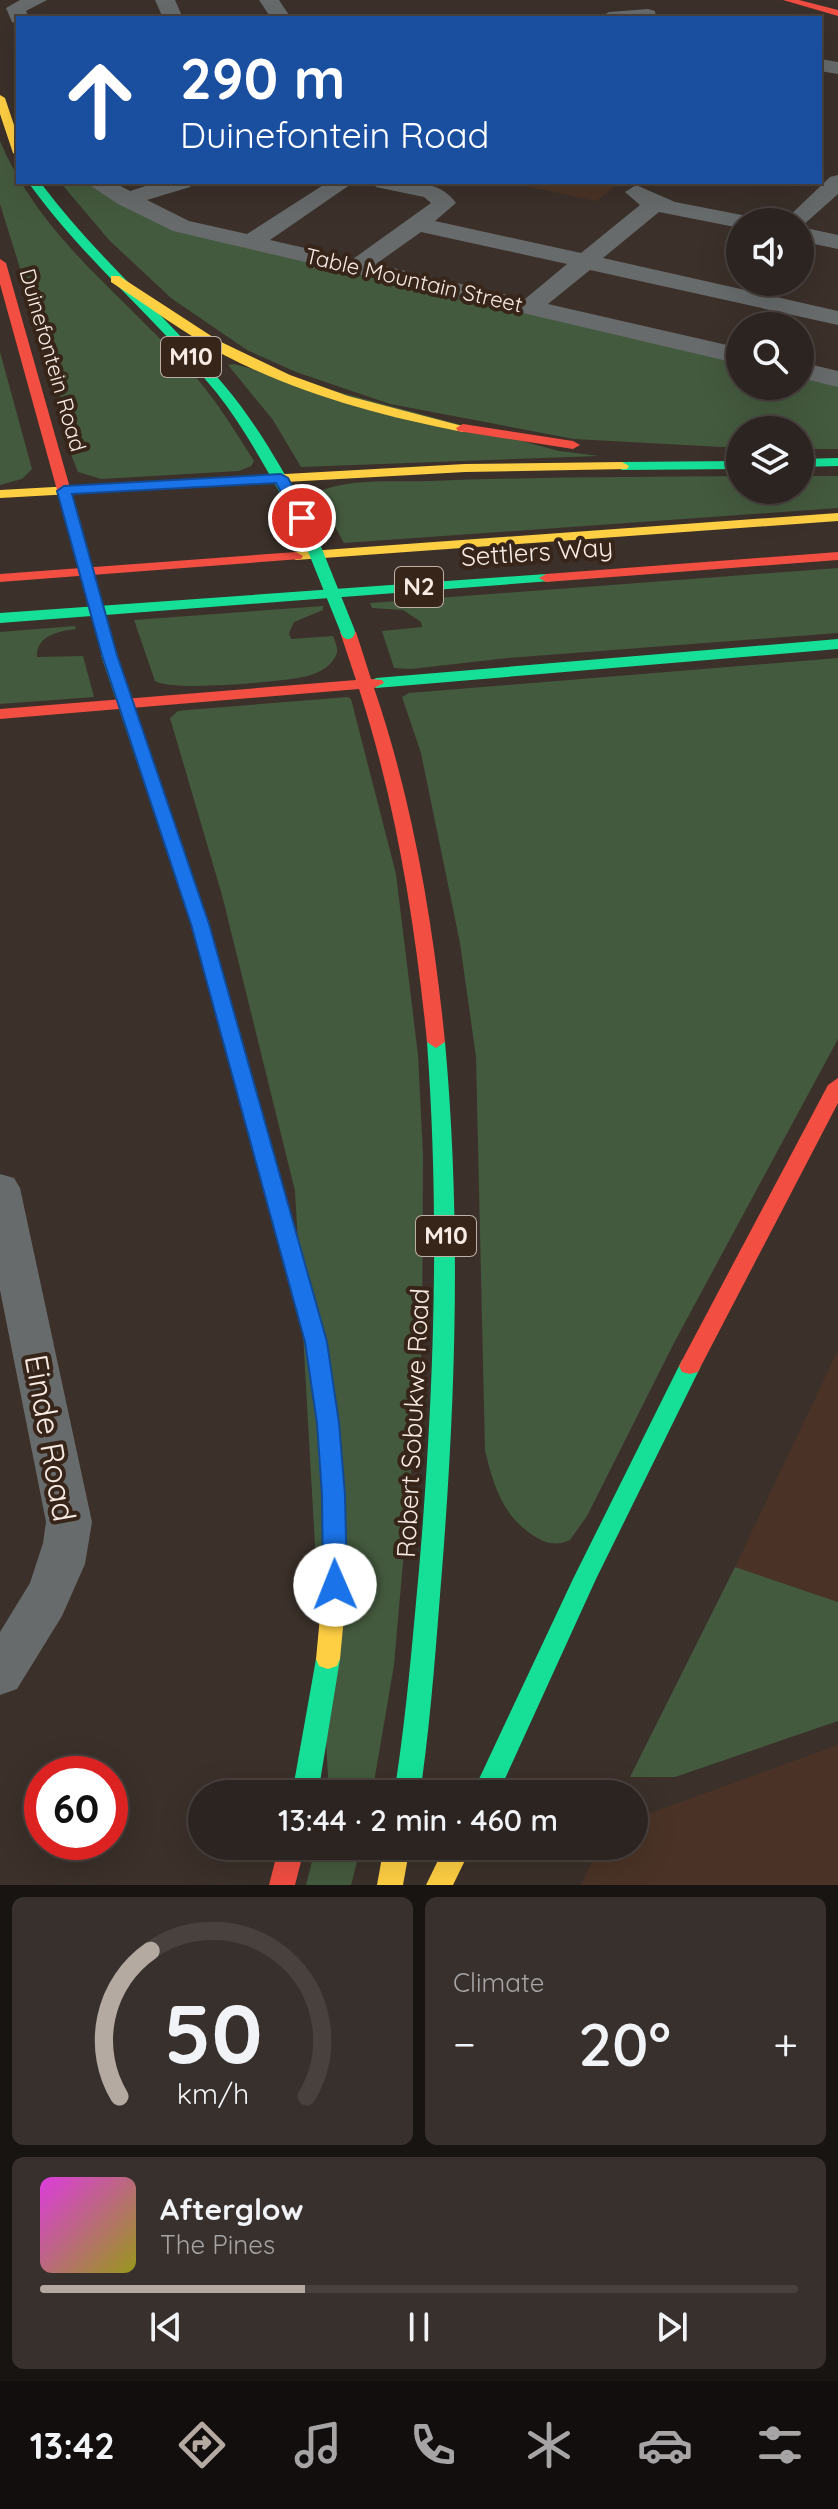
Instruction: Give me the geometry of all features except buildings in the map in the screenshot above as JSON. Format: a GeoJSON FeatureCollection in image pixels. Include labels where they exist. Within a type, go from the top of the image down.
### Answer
{"type":"FeatureCollection","features":[{"type":"Feature","properties":{"kind":"main road"},"geometry":{"type":"LineString","coordinates":[[788,0],[838,13]]}},
{"type":"Feature","properties":{"kind":"main road"},"geometry":{"type":"LineString","coordinates":[[0,98],[16,147]]}},
{"type":"Feature","properties":{"kind":"main road","name":"M10"},"geometry":{"type":"LineString","coordinates":[[35,184],[62,220],[115,279],[208,374],[242,418],[281,478]]}},
{"type":"Feature","properties":{"kind":"main road","name":"Duinefontein Road"},"geometry":{"type":"LineString","coordinates":[[0,263],[109,655],[126,703]]}},
{"type":"Feature","properties":{"kind":"main road"},"geometry":{"type":"LineString","coordinates":[[115,279],[232,354],[302,386],[357,404],[499,435],[600,447],[726,456]]}},
{"type":"Feature","properties":{"kind":"main road"},"geometry":{"type":"LineString","coordinates":[[0,494],[465,468],[726,465]]}},
{"type":"Feature","properties":{"kind":"main road","name":"Robert Sobukwe Road"},"geometry":{"type":"LineString","coordinates":[[281,478],[302,518],[367,684],[402,811],[432,993],[441,1088],[447,1267],[435,1521],[408,1780]]}},
{"type":"Feature","properties":{"kind":"main road","name":"Settlers Way"},"geometry":{"type":"LineString","coordinates":[[0,578],[838,517]]}},
{"type":"Feature","properties":{"kind":"main road","name":"Settlers Way"},"geometry":{"type":"LineString","coordinates":[[0,618],[838,556]]}},
{"type":"Feature","properties":{"kind":"main road"},"geometry":{"type":"LineString","coordinates":[[0,714],[838,644]]}},
{"type":"Feature","properties":{"kind":"main road"},"geometry":{"type":"LineString","coordinates":[[126,703],[200,924],[316,1342],[331,1466],[335,1585],[326,1677],[308,1780]]}},
{"type":"Feature","properties":{"kind":"main road"},"geometry":{"type":"LineString","coordinates":[[491,1780],[636,1470],[838,1085]]}},
{"type":"Feature","properties":{"kind":"main road"},"geometry":{"type":"LineString","coordinates":[[282,1885],[288,1860]]}},
{"type":"Feature","properties":{"kind":"main road"},"geometry":{"type":"LineString","coordinates":[[390,1885],[394,1860]]}},
{"type":"Feature","properties":{"kind":"main road"},"geometry":{"type":"LineString","coordinates":[[439,1885],[452,1860]]}},
{"type":"Feature","properties":{"kind":"street"},"geometry":{"type":"LineString","coordinates":[[633,0],[649,16]]}},
{"type":"Feature","properties":{"kind":"street"},"geometry":{"type":"LineString","coordinates":[[810,208],[838,182]]}},
{"type":"Feature","properties":{"kind":"street","name":"Table Mountain Street"},"geometry":{"type":"LineString","coordinates":[[100,184],[181,226],[726,352]]}},
{"type":"Feature","properties":{"kind":"street"},"geometry":{"type":"LineString","coordinates":[[126,199],[175,184]]}},
{"type":"Feature","properties":{"kind":"street"},"geometry":{"type":"LineString","coordinates":[[251,242],[340,184]]}},
{"type":"Feature","properties":{"kind":"street"},"geometry":{"type":"LineString","coordinates":[[357,267],[443,206],[444,200],[431,192],[393,184]]}},
{"type":"Feature","properties":{"kind":"street"},"geometry":{"type":"LineString","coordinates":[[530,307],[583,262],[650,193],[726,216]]}},
{"type":"Feature","properties":{"kind":"street"},"geometry":{"type":"LineString","coordinates":[[418,224],[838,318]]}},
{"type":"Feature","properties":{"kind":"street"},"geometry":{"type":"LineString","coordinates":[[814,237],[838,242]]}},
{"type":"Feature","properties":{"kind":"street"},"geometry":{"type":"LineString","coordinates":[[783,312],[788,307]]}},
{"type":"Feature","properties":{"kind":"street"},"geometry":{"type":"LineString","coordinates":[[814,373],[838,379]]}},
{"type":"Feature","properties":{"kind":"street","name":"Einde Road"},"geometry":{"type":"LineString","coordinates":[[0,1188],[11,1290],[69,1522],[68,1547],[47,1597],[0,1674]]}},
{"type":"Feature","properties":{"kind":"shaded area"},"geometry":{"type":"Polygon","coordinates":[[[516,184],[618,184],[596,201],[516,184]]]}},
{"type":"Feature","properties":{"kind":"shaded area"},"geometry":{"type":"Polygon","coordinates":[[[838,1350],[838,1602],[735,1567],[838,1350]]]}},
{"type":"Feature","properties":{"kind":"shaded area"},"geometry":{"type":"Polygon","coordinates":[[[838,1745],[838,1885],[581,1885],[593,1860],[648,1860],[648,1814],[838,1745]]]}},
{"type":"Feature","properties":{"kind":"green space"},"geometry":{"type":"Polygon","coordinates":[[[0,141],[16,173],[16,184],[23,184],[82,261],[160,338],[205,388],[254,461],[251,466],[239,471],[101,479],[78,472],[70,452],[77,451],[0,204],[0,141]]]}},
{"type":"Feature","properties":{"kind":"green space"},"geometry":{"type":"Polygon","coordinates":[[[62,184],[91,184],[138,212],[726,358],[726,400],[814,400],[814,378],[838,384],[838,449],[814,449],[814,416],[726,416],[726,447],[574,439],[390,404],[296,372],[247,350],[171,298],[109,240],[62,184]]]}},
{"type":"Feature","properties":{"kind":"green space"},"geometry":{"type":"Polygon","coordinates":[[[0,352],[32,469],[22,479],[0,485],[0,352]]]}},
{"type":"Feature","properties":{"kind":"green space"},"geometry":{"type":"Polygon","coordinates":[[[234,364],[559,451],[599,456],[301,467],[273,420],[228,365],[234,364]]]}},
{"type":"Feature","properties":{"kind":"green space"},"geometry":{"type":"Polygon","coordinates":[[[726,476],[726,504],[814,504],[814,476],[838,476],[838,508],[344,543],[318,496],[320,491],[346,484],[726,476]]]}},
{"type":"Feature","properties":{"kind":"green space"},"geometry":{"type":"Polygon","coordinates":[[[838,568],[838,633],[508,658],[411,669],[394,668],[382,631],[422,627],[421,622],[403,610],[372,608],[370,603],[838,568]]]}},
{"type":"Feature","properties":{"kind":"green space"},"geometry":{"type":"Polygon","coordinates":[[[323,606],[323,610],[294,622],[289,633],[291,639],[333,636],[337,650],[331,663],[307,676],[250,683],[183,686],[155,681],[134,620],[323,606]]]}},
{"type":"Feature","properties":{"kind":"green space"},"geometry":{"type":"Polygon","coordinates":[[[75,626],[76,629],[55,633],[44,639],[37,657],[83,656],[94,697],[0,704],[0,632],[75,626]]]}},
{"type":"Feature","properties":{"kind":"green space"},"geometry":{"type":"Polygon","coordinates":[[[838,658],[838,1039],[675,1341],[587,1516],[570,1540],[547,1542],[523,1528],[507,1509],[496,1488],[485,1451],[476,1057],[460,943],[421,753],[402,697],[409,693],[838,658]]]}},
{"type":"Feature","properties":{"kind":"green space"},"geometry":{"type":"Polygon","coordinates":[[[351,699],[396,874],[418,1055],[423,1155],[422,1345],[394,1665],[374,1780],[328,1780],[295,1191],[222,895],[170,718],[178,711],[351,699]]]}},
{"type":"Feature","properties":{"kind":"green space"},"geometry":{"type":"Polygon","coordinates":[[[735,1567],[838,1602],[838,1721],[675,1777],[630,1777],[735,1567]]]}},
{"type":"Feature","properties":{"kind":"green space"},"geometry":{"type":"Polygon","coordinates":[[[312,1860],[357,1860],[351,1885],[306,1885],[312,1860]]]}},
{"type":"Feature","properties":{"kind":"traffic: fast"},"geometry":{"type":"LineString","coordinates":[[35,184],[74,233],[222,390],[259,443],[302,518]]}},
{"type":"Feature","properties":{"kind":"traffic: fast"},"geometry":{"type":"LineString","coordinates":[[814,463],[838,462]]}},
{"type":"Feature","properties":{"kind":"traffic: fast"},"geometry":{"type":"LineString","coordinates":[[622,466],[726,465]]}},
{"type":"Feature","properties":{"kind":"traffic: fast"},"geometry":{"type":"LineString","coordinates":[[302,518],[348,632]]}},
{"type":"Feature","properties":{"kind":"traffic: fast"},"geometry":{"type":"LineString","coordinates":[[77,537],[109,655]]}},
{"type":"Feature","properties":{"kind":"traffic: fast"},"geometry":{"type":"LineString","coordinates":[[0,618],[546,578]]}},
{"type":"Feature","properties":{"kind":"traffic: fast"},"geometry":{"type":"LineString","coordinates":[[376,683],[838,644]]}},
{"type":"Feature","properties":{"kind":"traffic: fast"},"geometry":{"type":"LineString","coordinates":[[109,655],[200,924],[226,1017]]}},
{"type":"Feature","properties":{"kind":"traffic: fast"},"geometry":{"type":"LineString","coordinates":[[409,1780],[437,1488],[444,1361],[445,1170],[436,1042]]}},
{"type":"Feature","properties":{"kind":"traffic: fast"},"geometry":{"type":"LineString","coordinates":[[491,1780],[584,1579],[690,1366]]}},
{"type":"Feature","properties":{"kind":"traffic: fast"},"geometry":{"type":"LineString","coordinates":[[307,1780],[328,1659]]}},
{"type":"Feature","properties":{"kind":"traffic: slow"},"geometry":{"type":"LineString","coordinates":[[0,98],[16,147]]}},
{"type":"Feature","properties":{"kind":"traffic: slow"},"geometry":{"type":"LineString","coordinates":[[115,279],[214,344],[285,378],[373,408],[463,428]]}},
{"type":"Feature","properties":{"kind":"traffic: slow"},"geometry":{"type":"LineString","coordinates":[[0,494],[465,468],[622,466]]}},
{"type":"Feature","properties":{"kind":"traffic: slow"},"geometry":{"type":"LineString","coordinates":[[296,556],[838,517]]}},
{"type":"Feature","properties":{"kind":"traffic: slow"},"geometry":{"type":"LineString","coordinates":[[226,1017],[316,1342],[328,1423],[334,1495],[335,1585],[328,1659]]}},
{"type":"Feature","properties":{"kind":"traffic: slow"},"geometry":{"type":"LineString","coordinates":[[390,1885],[394,1860]]}},
{"type":"Feature","properties":{"kind":"traffic: slow"},"geometry":{"type":"LineString","coordinates":[[439,1885],[452,1860]]}},
{"type":"Feature","properties":{"kind":"traffic: jam"},"geometry":{"type":"LineString","coordinates":[[788,0],[838,13]]}},
{"type":"Feature","properties":{"kind":"traffic: jam"},"geometry":{"type":"LineString","coordinates":[[0,263],[77,537]]}},
{"type":"Feature","properties":{"kind":"traffic: jam"},"geometry":{"type":"LineString","coordinates":[[463,428],[573,445]]}},
{"type":"Feature","properties":{"kind":"traffic: jam"},"geometry":{"type":"LineString","coordinates":[[0,578],[296,556]]}},
{"type":"Feature","properties":{"kind":"traffic: jam"},"geometry":{"type":"LineString","coordinates":[[546,578],[838,556]]}},
{"type":"Feature","properties":{"kind":"traffic: jam"},"geometry":{"type":"LineString","coordinates":[[348,632],[381,733],[410,857],[428,967],[436,1042]]}},
{"type":"Feature","properties":{"kind":"traffic: jam"},"geometry":{"type":"LineString","coordinates":[[0,714],[376,683]]}},
{"type":"Feature","properties":{"kind":"traffic: jam"},"geometry":{"type":"LineString","coordinates":[[690,1366],[838,1085]]}},
{"type":"Feature","properties":{"kind":"traffic: jam"},"geometry":{"type":"LineString","coordinates":[[282,1885],[288,1860]]}},
{"type":"Feature","properties":{"kind":"route"},"geometry":{"type":"LineString","coordinates":[[302,518],[281,478],[64,491],[109,655],[200,924],[316,1342],[328,1423],[334,1495],[335,1585]]}}]}
